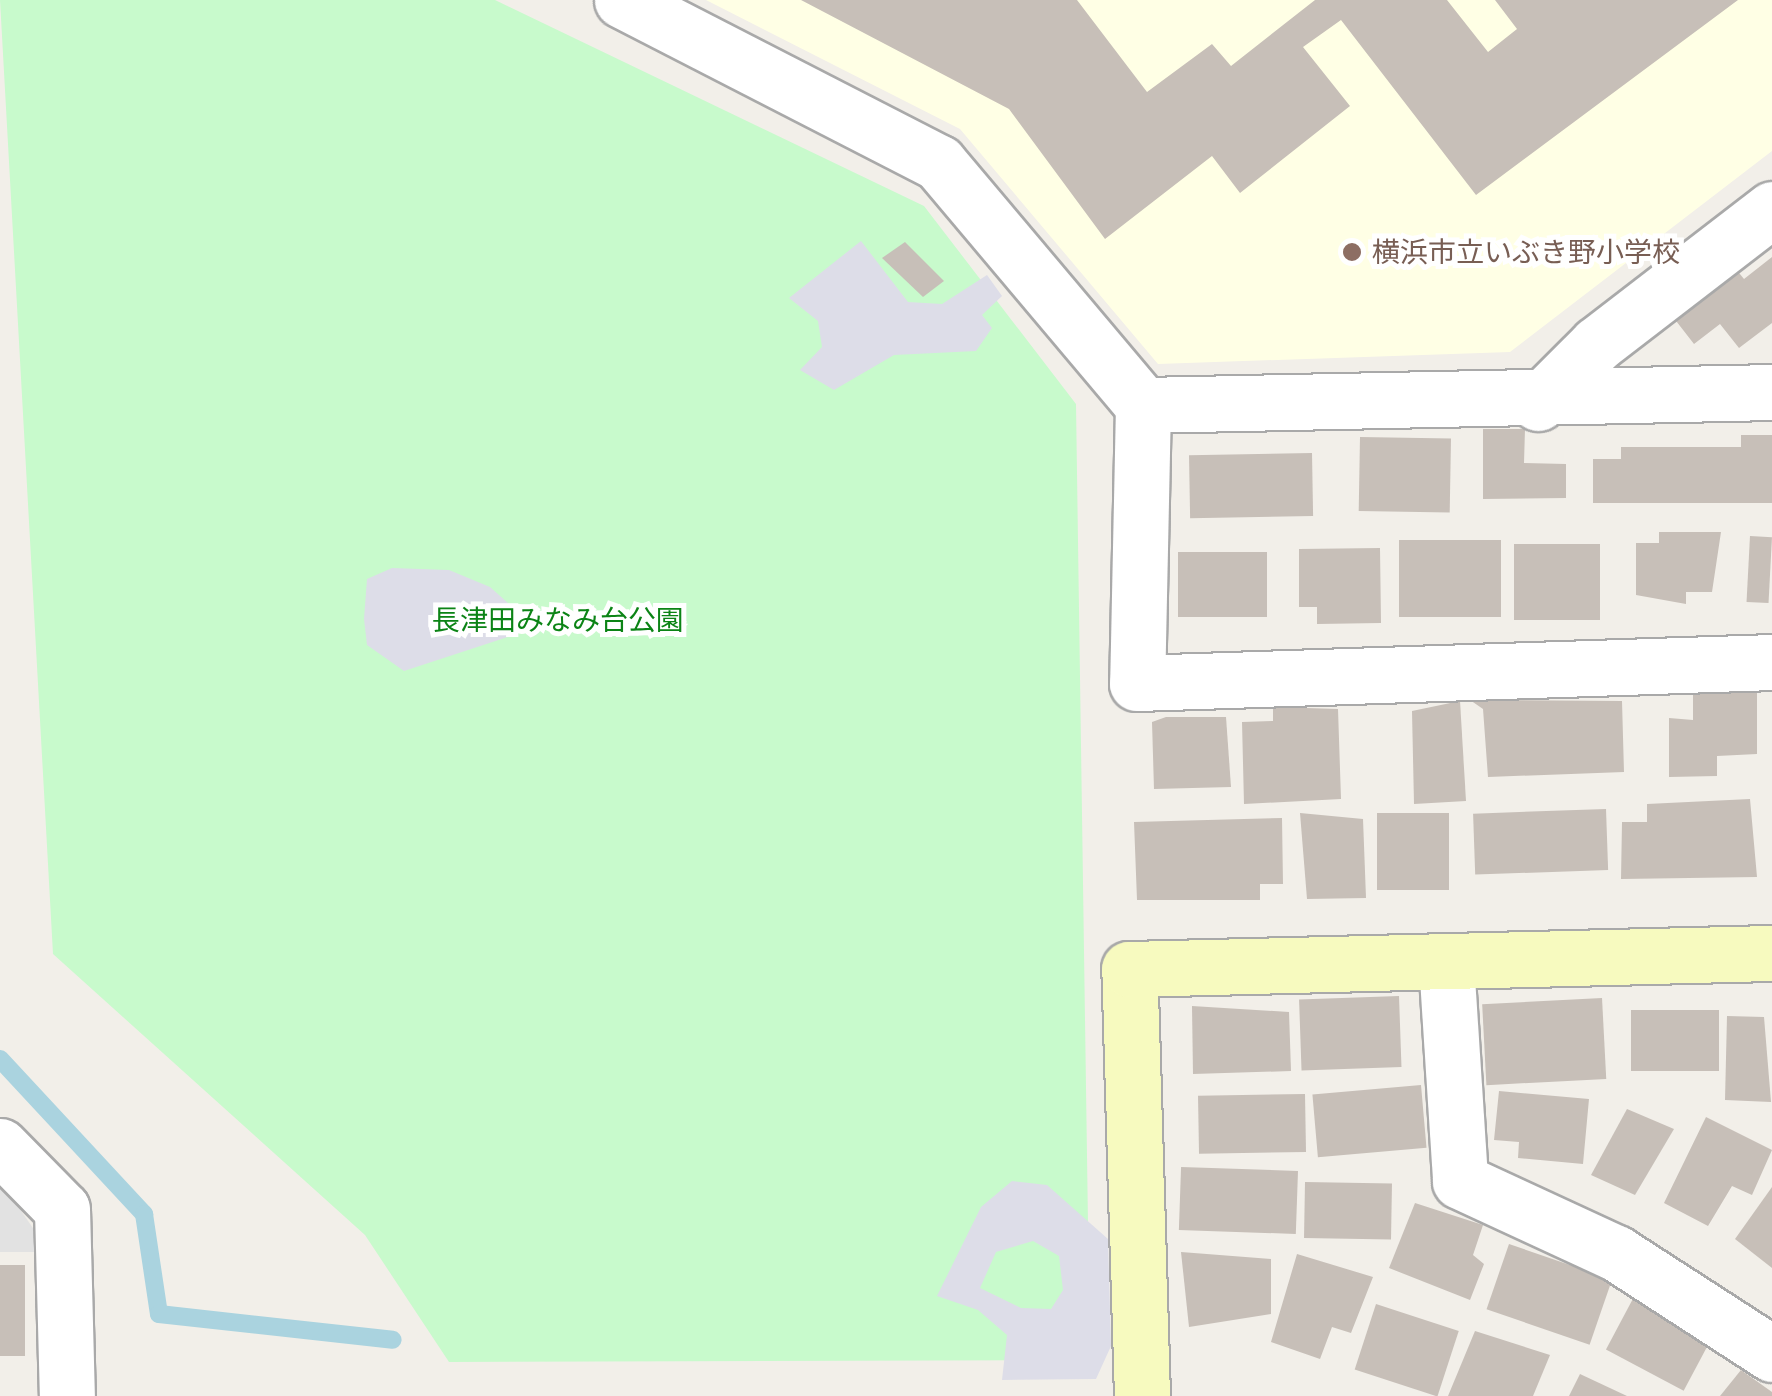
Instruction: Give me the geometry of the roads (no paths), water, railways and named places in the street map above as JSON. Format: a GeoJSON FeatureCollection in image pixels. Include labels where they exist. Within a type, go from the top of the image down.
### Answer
{"type":"FeatureCollection","features":[{"type":"Feature","properties":{"kind":"street"},"geometry":{"type":"LineString","coordinates":[[622,0],[939,164],[1143,405],[1137,683],[1772,662]]}},
{"type":"Feature","properties":{"kind":"street"},"geometry":{"type":"LineString","coordinates":[[1538,402],[1597,344],[1772,209]]}},
{"type":"Feature","properties":{"kind":"street"},"geometry":{"type":"LineString","coordinates":[[1143,405],[1538,402],[1772,392]]}},
{"type":"Feature","properties":{"kind":"street"},"geometry":{"type":"LineString","coordinates":[[1142,1396],[1129,970],[1772,954]]}},
{"type":"Feature","properties":{"kind":"street"},"geometry":{"type":"LineString","coordinates":[[1446,962],[1460,1182],[1616,1254],[1772,1354]]}},
{"type":"Feature","properties":{"kind":"street"},"geometry":{"type":"LineString","coordinates":[[0,1146],[62,1208],[67,1396]]}},
{"type":"Feature","properties":{"kind":"waterway"},"geometry":{"type":"LineString","coordinates":[[0,1059],[144,1214],[159,1314],[393,1340]]}},
{"type":"Feature","properties":{"kind":"place","name":"横浜市立いぶき野小学校"},"geometry":{"type":"Point","coordinates":[1352,252]}},
{"type":"Feature","properties":{"kind":"park label","name":"長津田みなみ台公園"},"geometry":{"type":"Point","coordinates":[558,620]}}]}
